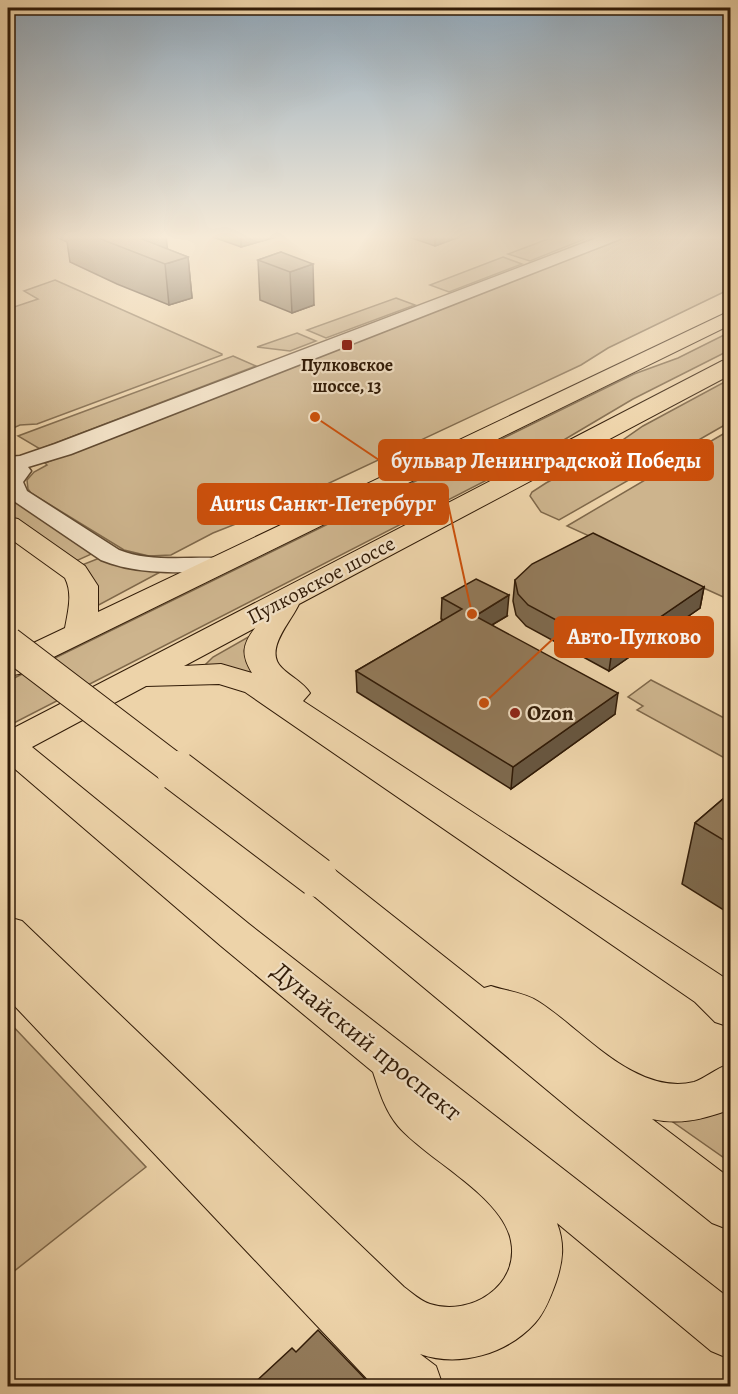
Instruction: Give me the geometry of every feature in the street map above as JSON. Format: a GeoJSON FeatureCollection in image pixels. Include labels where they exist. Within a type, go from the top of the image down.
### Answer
{"type":"FeatureCollection","features":[{"type":"Feature","properties":{"kind":"main road"},"geometry":{"type":"LineString","coordinates":[[8,667],[728,319]]}},
{"type":"Feature","properties":{"kind":"main road","name":"Пулковское шоссе"},"geometry":{"type":"LineString","coordinates":[[8,745],[730,366]]}},
{"type":"Feature","properties":{"kind":"main road"},"geometry":{"type":"LineString","coordinates":[[8,525],[75,572],[83,581],[86,590],[79,632]]}},
{"type":"Feature","properties":{"kind":"main road"},"geometry":{"type":"LineString","coordinates":[[288,598],[277,619],[261,641],[260,660],[269,674],[280,684],[730,976]]}},
{"type":"Feature","properties":{"kind":"main road"},"geometry":{"type":"LineString","coordinates":[[8,643],[316,877],[592,1100],[730,1207]]}},
{"type":"Feature","properties":{"kind":"main road"},"geometry":{"type":"LineString","coordinates":[[135,678],[221,674],[257,685],[710,990],[730,1010]]}},
{"type":"Feature","properties":{"kind":"main road","name":"Дунайский проспект"},"geometry":{"type":"LineString","coordinates":[[8,745],[235,935],[730,1332]]}},
{"type":"Feature","properties":{"kind":"main road"},"geometry":{"type":"LineString","coordinates":[[8,932],[385,1305],[404,1321],[428,1331],[459,1333],[480,1330],[508,1312],[524,1295],[535,1270],[538,1242],[526,1212],[508,1190],[411,1108],[393,1063]]}},
{"type":"Feature","properties":{"kind":"main road"},"geometry":{"type":"LineString","coordinates":[[8,972],[392,1366],[416,1386]]}},
{"type":"Feature","properties":{"kind":"main road"},"geometry":{"type":"LineString","coordinates":[[460,993],[522,1014],[596,1072],[636,1095],[669,1103],[693,1102],[710,1098],[730,1083]]}},
{"type":"Feature","properties":{"kind":"street"},"geometry":{"type":"LineString","coordinates":[[218,565],[158,564],[122,560],[110,555],[12,479],[63,449],[446,301]]}},
{"type":"Feature","properties":{"kind":"shaded area"},"geometry":{"type":"Polygon","coordinates":[[[32,301],[103,301],[222,355],[37,424],[20,425],[11,429],[8,427],[8,309],[32,301]]]}},
{"type":"Feature","properties":{"kind":"shaded area"},"geometry":{"type":"Polygon","coordinates":[[[388,301],[404,301],[415,305],[326,338],[307,330],[388,301]]]}},
{"type":"Feature","properties":{"kind":"shaded area"},"geometry":{"type":"Polygon","coordinates":[[[459,301],[705,301],[608,348],[581,365],[276,508],[213,533],[171,555],[149,556],[124,550],[31,493],[27,480],[34,472],[47,465],[45,463],[459,301]]]}},
{"type":"Feature","properties":{"kind":"shaded area"},"geometry":{"type":"Polygon","coordinates":[[[730,332],[730,350],[633,399],[557,444],[8,726],[8,681],[634,374],[678,358],[730,332]]]}},
{"type":"Feature","properties":{"kind":"shaded area"},"geometry":{"type":"Polygon","coordinates":[[[297,333],[316,341],[290,351],[257,347],[297,333]]]}},
{"type":"Feature","properties":{"kind":"shaded area"},"geometry":{"type":"Polygon","coordinates":[[[233,356],[256,366],[40,449],[18,436],[233,356]]]}},
{"type":"Feature","properties":{"kind":"shaded area"},"geometry":{"type":"Polygon","coordinates":[[[730,379],[730,422],[559,520],[541,512],[530,496],[532,492],[546,483],[611,448],[643,426],[730,379]]]}},
{"type":"Feature","properties":{"kind":"shaded area"},"geometry":{"type":"Polygon","coordinates":[[[730,430],[730,600],[567,526],[718,437],[730,430]]]}},
{"type":"Feature","properties":{"kind":"shaded area"},"geometry":{"type":"Polygon","coordinates":[[[8,496],[96,552],[76,561],[8,516],[8,496]]]}},
{"type":"Feature","properties":{"kind":"shaded area"},"geometry":{"type":"Polygon","coordinates":[[[102,557],[164,570],[95,607],[93,579],[82,565],[102,557]]]}},
{"type":"Feature","properties":{"kind":"shaded area"},"geometry":{"type":"Polygon","coordinates":[[[250,636],[247,647],[261,677],[233,668],[205,665],[213,657],[250,636]]]}},
{"type":"Feature","properties":{"kind":"shaded area"},"geometry":{"type":"Polygon","coordinates":[[[651,680],[730,721],[730,761],[637,710],[643,706],[628,697],[651,680]]]}},
{"type":"Feature","properties":{"kind":"shaded area"},"geometry":{"type":"Polygon","coordinates":[[[8,1021],[146,1167],[8,1276],[8,1021]]]}},
{"type":"Feature","properties":{"kind":"shaded area"},"geometry":{"type":"Polygon","coordinates":[[[730,1097],[730,1162],[660,1113],[722,1102],[730,1097]]]}},
{"type":"Feature","properties":{"kind":"building"},"geometry":{"type":"Polygon","coordinates":[[[593,533],[704,587],[612,650],[528,605],[518,594],[515,580],[532,564],[593,533]]]}},
{"type":"Feature","properties":{"kind":"building"},"geometry":{"type":"Polygon","coordinates":[[[476,579],[509,595],[475,616],[618,693],[513,767],[356,671],[462,609],[442,598],[476,579]]]}},
{"type":"Feature","properties":{"kind":"building"},"geometry":{"type":"Polygon","coordinates":[[[730,793],[730,844],[695,823],[730,793]]]}},
{"type":"Feature","properties":{"kind":"building"},"geometry":{"type":"Polygon","coordinates":[[[318,1330],[372,1386],[251,1386],[292,1348],[296,1352],[318,1330]]]}},
{"type":"Feature","properties":{"kind":"place","name":"Пулковское шоссе, 13"},"geometry":{"type":"Point","coordinates":[347,345]}},
{"type":"Feature","properties":{"kind":"place","name":"бульвар Ленинградской Победы"},"geometry":{"type":"Point","coordinates":[315,417]}},
{"type":"Feature","properties":{"kind":"place","name":"Aurus Санкт-Петербург"},"geometry":{"type":"Point","coordinates":[472,614]}},
{"type":"Feature","properties":{"kind":"place","name":"Авто-Пулково"},"geometry":{"type":"Point","coordinates":[484,703]}},
{"type":"Feature","properties":{"kind":"place","name":"Ozon"},"geometry":{"type":"Point","coordinates":[515,713]}}]}
